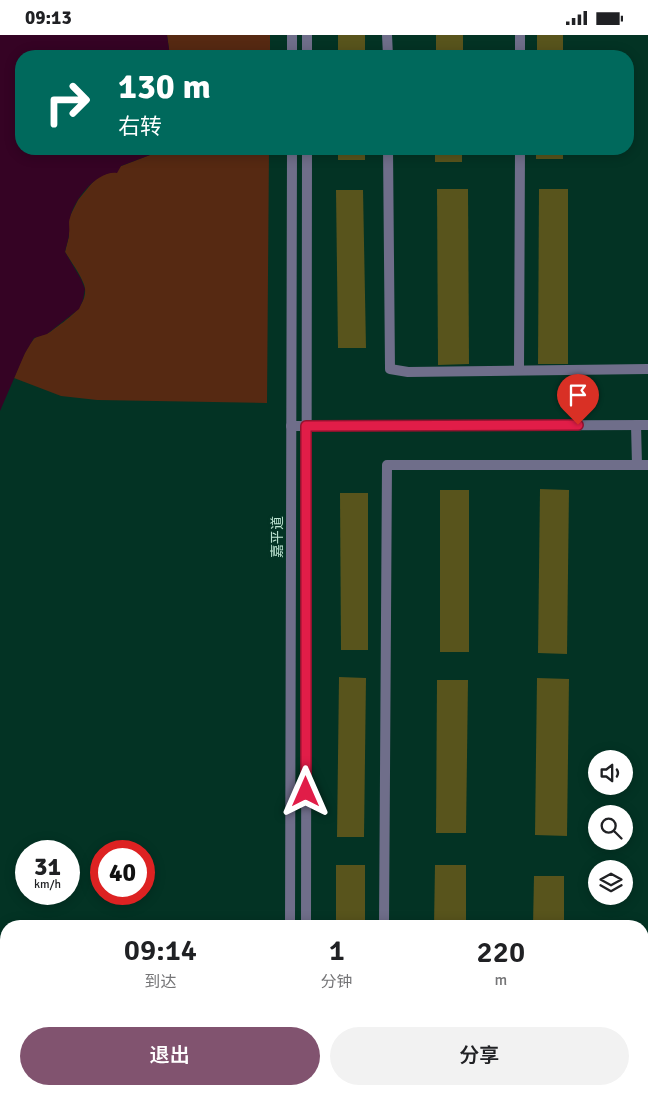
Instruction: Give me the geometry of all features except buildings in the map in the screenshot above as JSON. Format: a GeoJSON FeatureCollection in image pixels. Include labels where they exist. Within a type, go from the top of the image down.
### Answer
{"type":"FeatureCollection","features":[{"type":"Feature","properties":{"kind":"street"},"geometry":{"type":"LineString","coordinates":[[292,35],[292,50]]}},
{"type":"Feature","properties":{"kind":"street"},"geometry":{"type":"LineString","coordinates":[[307,35],[307,50]]}},
{"type":"Feature","properties":{"kind":"street"},"geometry":{"type":"LineString","coordinates":[[387,35],[388,50]]}},
{"type":"Feature","properties":{"kind":"street"},"geometry":{"type":"LineString","coordinates":[[520,35],[520,50]]}},
{"type":"Feature","properties":{"kind":"street","name":"嘉平道"},"geometry":{"type":"LineString","coordinates":[[290,920],[292,155]]}},
{"type":"Feature","properties":{"kind":"street"},"geometry":{"type":"LineString","coordinates":[[306,920],[307,155]]}},
{"type":"Feature","properties":{"kind":"street"},"geometry":{"type":"LineString","coordinates":[[388,155],[390,369],[408,372],[648,369]]}},
{"type":"Feature","properties":{"kind":"street"},"geometry":{"type":"LineString","coordinates":[[520,155],[520,371]]}},
{"type":"Feature","properties":{"kind":"street"},"geometry":{"type":"LineString","coordinates":[[636,425],[637,465]]}},
{"type":"Feature","properties":{"kind":"street"},"geometry":{"type":"LineString","coordinates":[[291,426],[648,425]]}},
{"type":"Feature","properties":{"kind":"street"},"geometry":{"type":"LineString","coordinates":[[384,920],[387,465],[648,465]]}},
{"type":"Feature","properties":{"kind":"shaded area"},"geometry":{"type":"Polygon","coordinates":[[[0,35],[167,35],[169,50],[15,50],[15,155],[150,155],[121,166],[117,173],[109,173],[94,181],[76,203],[69,220],[69,235],[65,252],[85,289],[83,300],[79,309],[47,334],[34,338],[25,353],[0,411],[0,35]]]}},
{"type":"Feature","properties":{"kind":"shaded area"},"geometry":{"type":"Polygon","coordinates":[[[167,35],[270,35],[270,50],[169,50],[167,35]]]}},
{"type":"Feature","properties":{"kind":"shaded area"},"geometry":{"type":"Polygon","coordinates":[[[150,155],[269,155],[267,403],[97,400],[61,396],[14,378],[24,354],[33,340],[50,332],[67,319],[82,302],[85,296],[83,281],[65,252],[69,236],[69,218],[78,200],[92,183],[100,176],[150,155]]]}},
{"type":"Feature","properties":{"kind":"route"},"geometry":{"type":"LineString","coordinates":[[306,792],[306,426],[578,425]]}}]}
